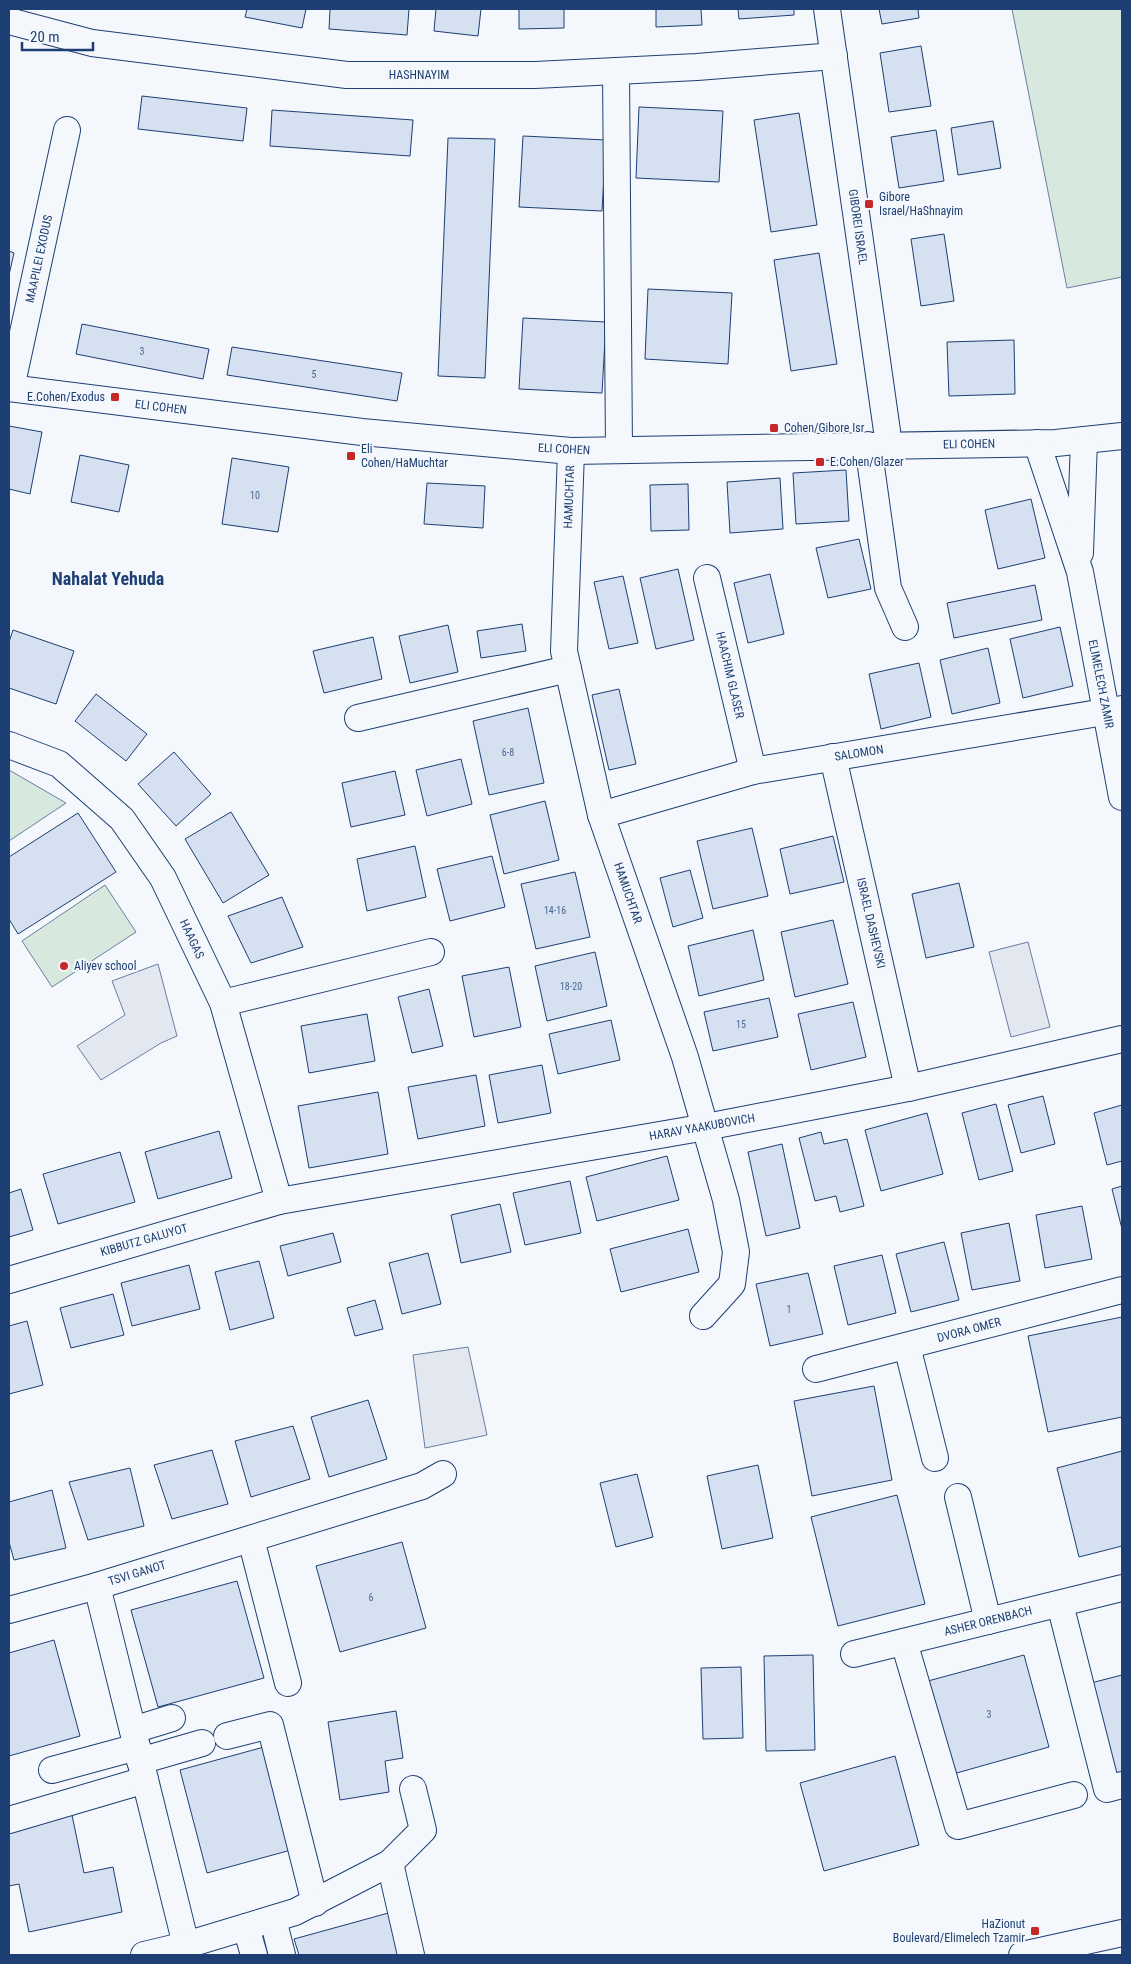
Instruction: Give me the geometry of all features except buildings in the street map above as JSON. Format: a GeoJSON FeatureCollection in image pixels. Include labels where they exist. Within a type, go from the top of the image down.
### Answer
{"type":"FeatureCollection","features":[{"type":"Feature","properties":{"kind":"street","name":"GIBOREI ISRAEL"},"geometry":{"type":"LineString","coordinates":[[827,9],[878,445],[888,588],[905,627]]}},
{"type":"Feature","properties":{"kind":"street","name":"HASHNAYIM"},"geometry":{"type":"LineString","coordinates":[[9,21],[92,43],[347,75],[535,75],[834,56]]}},
{"type":"Feature","properties":{"kind":"street"},"geometry":{"type":"LineString","coordinates":[[616,71],[619,450]]}},
{"type":"Feature","properties":{"kind":"street","name":"MAAPILEI EXODUS"},"geometry":{"type":"LineString","coordinates":[[10,388],[67,130]]}},
{"type":"Feature","properties":{"kind":"street","name":"ELI COHEN"},"geometry":{"type":"LineString","coordinates":[[10,388],[362,432],[570,452],[1037,443],[1122,436]]}},
{"type":"Feature","properties":{"kind":"street","name":"ELIMELECH ZAMIR"},"geometry":{"type":"LineString","coordinates":[[1080,572],[1084,440]]}},
{"type":"Feature","properties":{"kind":"street","name":"ELIMELECH ZAMIR"},"geometry":{"type":"LineString","coordinates":[[1037,443],[1080,572],[1114,710],[1122,797]]}},
{"type":"Feature","properties":{"kind":"street","name":"HAMUCHTAR"},"geometry":{"type":"LineString","coordinates":[[570,452],[564,650],[601,815],[685,1057],[726,1200],[736,1252],[732,1284],[702,1316]]}},
{"type":"Feature","properties":{"kind":"street","name":"HAACHIM GLASER"},"geometry":{"type":"LineString","coordinates":[[708,578],[753,771]]}},
{"type":"Feature","properties":{"kind":"street"},"geometry":{"type":"LineString","coordinates":[[358,718],[568,669]]}},
{"type":"Feature","properties":{"kind":"street","name":"SALOMON"},"geometry":{"type":"LineString","coordinates":[[601,815],[753,771],[1114,710]]}},
{"type":"Feature","properties":{"kind":"street","name":"HAAGAS"},"geometry":{"type":"LineString","coordinates":[[9,745],[59,764],[122,819],[164,878],[223,1003],[279,1201]]}},
{"type":"Feature","properties":{"kind":"street","name":"ISRAEL DASHEVSKI"},"geometry":{"type":"LineString","coordinates":[[833,757],[908,1088]]}},
{"type":"Feature","properties":{"kind":"street"},"geometry":{"type":"LineString","coordinates":[[223,1003],[430,952]]}},
{"type":"Feature","properties":{"kind":"street","name":"HARAV YAAKUBOVICH"},"geometry":{"type":"LineString","coordinates":[[279,1201],[706,1127],[908,1088],[1122,1039]]}},
{"type":"Feature","properties":{"kind":"street","name":"KIBBUTZ GALUYOT"},"geometry":{"type":"LineString","coordinates":[[9,1280],[279,1201]]}},
{"type":"Feature","properties":{"kind":"street","name":"DVORA OMER"},"geometry":{"type":"LineString","coordinates":[[816,1369],[1122,1290]]}},
{"type":"Feature","properties":{"kind":"street"},"geometry":{"type":"LineString","coordinates":[[907,1346],[935,1458]]}},
{"type":"Feature","properties":{"kind":"street","name":"TSVI GANOT"},"geometry":{"type":"LineString","coordinates":[[186,1945],[97,1586],[422,1486],[443,1474]]}},
{"type":"Feature","properties":{"kind":"street"},"geometry":{"type":"LineString","coordinates":[[958,1497],[988,1621]]}},
{"type":"Feature","properties":{"kind":"street"},"geometry":{"type":"LineString","coordinates":[[251,1539],[288,1683]]}},
{"type":"Feature","properties":{"kind":"street"},"geometry":{"type":"LineString","coordinates":[[9,1610],[97,1586]]}},
{"type":"Feature","properties":{"kind":"street","name":"ASHER ORENBACH"},"geometry":{"type":"LineString","coordinates":[[854,1654],[1122,1588]]}},
{"type":"Feature","properties":{"kind":"street"},"geometry":{"type":"LineString","coordinates":[[1060,1604],[1107,1789],[1122,1785]]}},
{"type":"Feature","properties":{"kind":"street"},"geometry":{"type":"LineString","coordinates":[[904,1642],[958,1826],[1074,1795]]}},
{"type":"Feature","properties":{"kind":"street"},"geometry":{"type":"LineString","coordinates":[[9,1820],[139,1754],[172,1718]]}},
{"type":"Feature","properties":{"kind":"street"},"geometry":{"type":"LineString","coordinates":[[227,1736],[270,1725],[315,1902]]}},
{"type":"Feature","properties":{"kind":"street"},"geometry":{"type":"LineString","coordinates":[[52,1770],[202,1743]]}},
{"type":"Feature","properties":{"kind":"street"},"geometry":{"type":"LineString","coordinates":[[144,1955],[186,1945],[295,1912],[390,1863],[422,1830],[413,1789]]}},
{"type":"Feature","properties":{"kind":"street"},"geometry":{"type":"LineString","coordinates":[[390,1863],[411,1955]]}},
{"type":"Feature","properties":{"kind":"street"},"geometry":{"type":"LineString","coordinates":[[273,1919],[282,1955]]}},
{"type":"Feature","properties":{"kind":"street"},"geometry":{"type":"LineString","coordinates":[[246,1927],[254,1955]]}},
{"type":"Feature","properties":{"kind":"street"},"geometry":{"type":"LineString","coordinates":[[1022,1955],[1122,1934]]}},
{"type":"Feature","properties":{"kind":"shaded area"},"geometry":{"type":"Polygon","coordinates":[[[1012,9],[1122,9],[1122,277],[1067,288],[1012,9]]]}},
{"type":"Feature","properties":{"kind":"shaded area"},"geometry":{"type":"Polygon","coordinates":[[[9,770],[66,803],[9,841],[9,770]]]}},
{"type":"Feature","properties":{"kind":"shaded area"},"geometry":{"type":"Polygon","coordinates":[[[105,885],[136,932],[52,987],[22,941],[105,885]]]}},
{"type":"Feature","properties":{"kind":"shaded area"},"geometry":{"type":"Polygon","coordinates":[[[1028,942],[1050,1027],[1011,1037],[989,952],[1028,942]]]}},
{"type":"Feature","properties":{"kind":"shaded area"},"geometry":{"type":"Polygon","coordinates":[[[158,964],[177,1036],[161,1043],[101,1080],[77,1046],[125,1015],[112,981],[158,964]]]}},
{"type":"Feature","properties":{"kind":"shaded area"},"geometry":{"type":"Polygon","coordinates":[[[468,1347],[487,1435],[425,1448],[413,1355],[468,1347]]]}},
{"type":"Feature","properties":{"kind":"place","name":"Gibore Israel/HaShnayim"},"geometry":{"type":"Point","coordinates":[869,204]}},
{"type":"Feature","properties":{"kind":"place","name":"E.Cohen/Exodus"},"geometry":{"type":"Point","coordinates":[115,397]}},
{"type":"Feature","properties":{"kind":"place","name":"Cohen/Gibore Isr"},"geometry":{"type":"Point","coordinates":[774,428]}},
{"type":"Feature","properties":{"kind":"place","name":"Eli Cohen/HaMuchtar"},"geometry":{"type":"Point","coordinates":[351,456]}},
{"type":"Feature","properties":{"kind":"place","name":"E.Cohen/Glazer"},"geometry":{"type":"Point","coordinates":[820,462]}},
{"type":"Feature","properties":{"kind":"place","name":"Aliyev school"},"geometry":{"type":"Point","coordinates":[64,966]}},
{"type":"Feature","properties":{"kind":"place","name":"HaZionut Boulevard/Elimelech Tzamir"},"geometry":{"type":"Point","coordinates":[1035,1931]}},
{"type":"Feature","properties":{"kind":"district","name":"Nahalat Yehuda"},"geometry":{"type":"Point","coordinates":[108,579]}}]}
